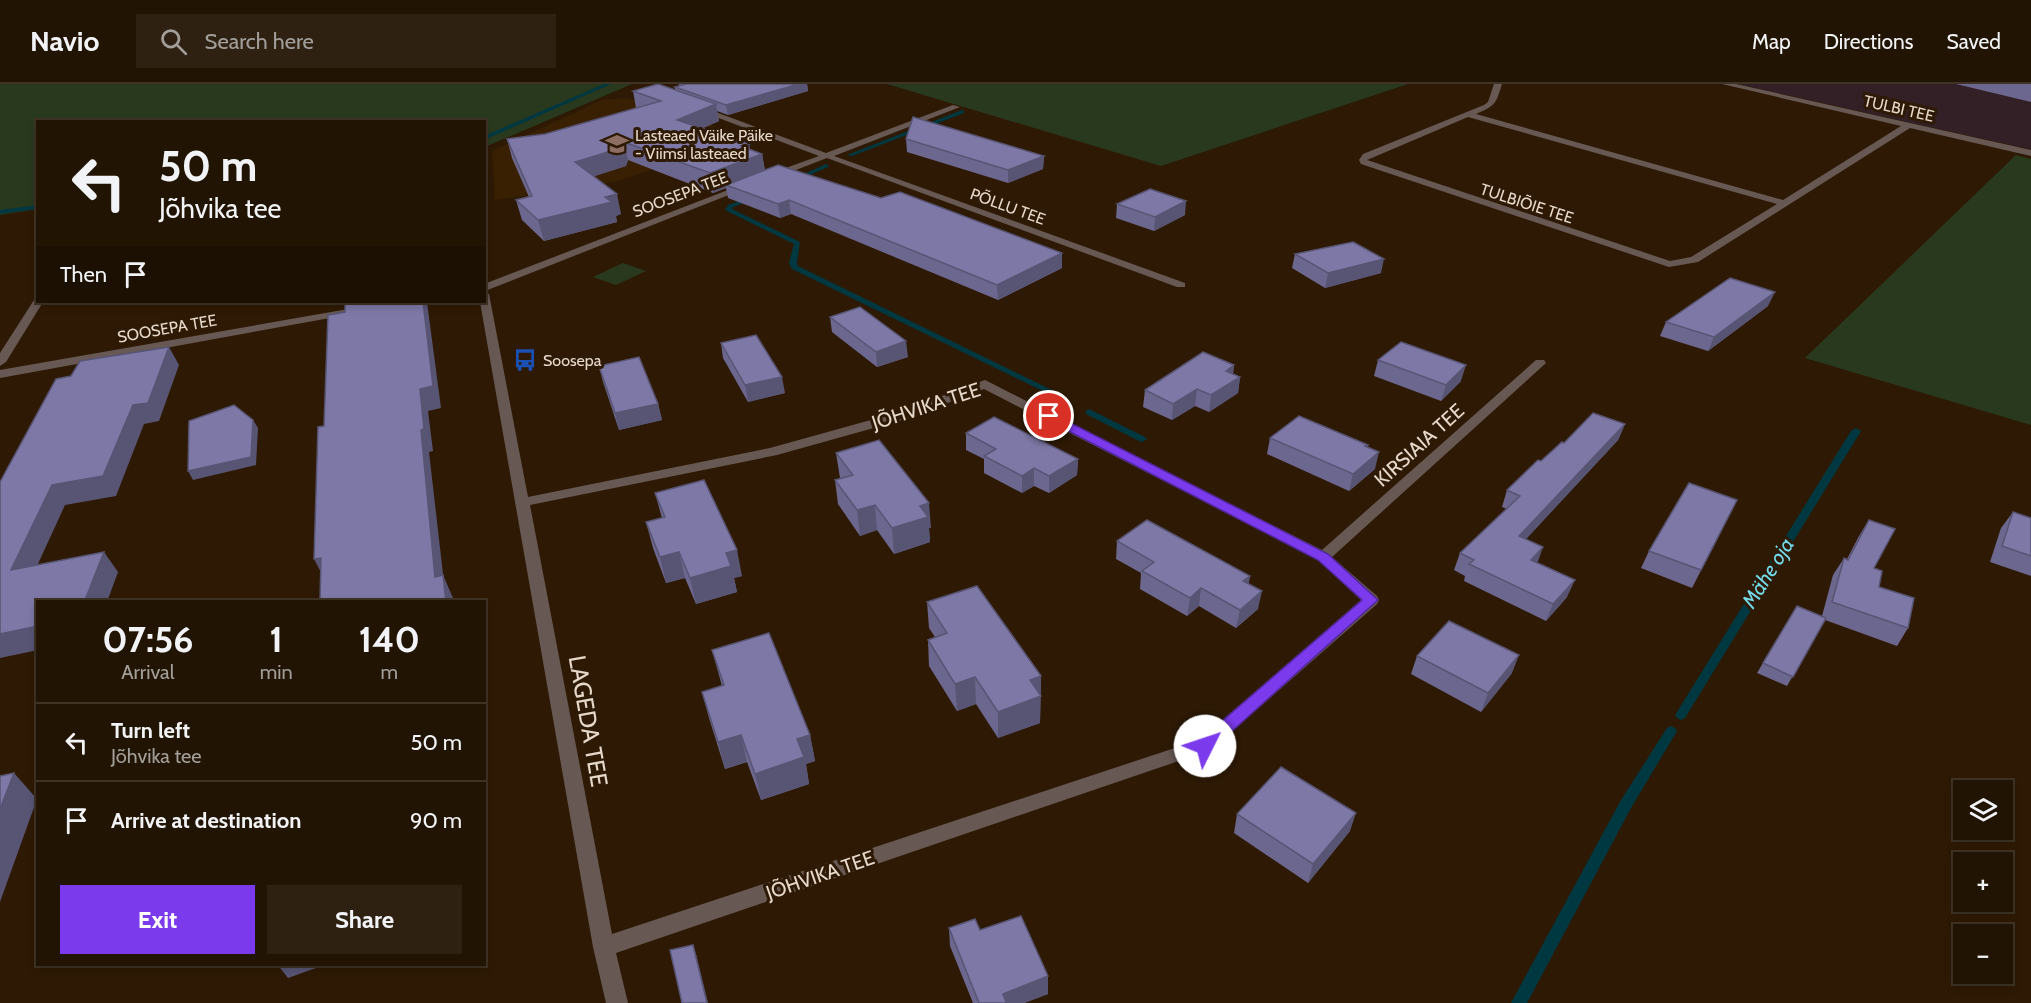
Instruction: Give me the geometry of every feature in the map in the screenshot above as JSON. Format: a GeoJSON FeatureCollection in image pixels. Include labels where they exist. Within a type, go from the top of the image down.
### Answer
{"type":"FeatureCollection","features":[{"type":"Feature","properties":{"kind":"street","name":"TULBIÕIE TEE"},"geometry":{"type":"LineString","coordinates":[[1498,84],[1492,103],[1468,115],[1374,152],[1363,160],[1365,164],[1669,264],[1694,260],[1907,126]]}},
{"type":"Feature","properties":{"kind":"street","name":"TULBI TEE"},"geometry":{"type":"LineString","coordinates":[[1726,84],[2031,153]]}},
{"type":"Feature","properties":{"kind":"street","name":"PÕLLU TEE"},"geometry":{"type":"LineString","coordinates":[[685,103],[1181,285]]}},
{"type":"Feature","properties":{"kind":"street","name":"SOOSEPA TEE"},"geometry":{"type":"LineString","coordinates":[[486,287],[824,155],[956,107]]}},
{"type":"Feature","properties":{"kind":"street"},"geometry":{"type":"LineString","coordinates":[[1468,115],[1784,203]]}},
{"type":"Feature","properties":{"kind":"street"},"geometry":{"type":"LineString","coordinates":[[0,362],[37,303]]}},
{"type":"Feature","properties":{"kind":"street"},"geometry":{"type":"LineString","coordinates":[[486,303],[524,502]]}},
{"type":"Feature","properties":{"kind":"street","name":"SOOSEPA TEE"},"geometry":{"type":"LineString","coordinates":[[0,374],[363,310]]}},
{"type":"Feature","properties":{"kind":"street","name":"KIRSIAIA TEE"},"geometry":{"type":"LineString","coordinates":[[1323,557],[1540,363]]}},
{"type":"Feature","properties":{"kind":"street","name":"JÕHVIKA TEE"},"geometry":{"type":"LineString","coordinates":[[524,502],[772,452],[901,416],[985,384],[1323,557],[1371,600],[1205,746],[604,947]]}},
{"type":"Feature","properties":{"kind":"street","name":"LAGEDA TEE"},"geometry":{"type":"LineString","coordinates":[[524,502],[604,947]]}},
{"type":"Feature","properties":{"kind":"street"},"geometry":{"type":"LineString","coordinates":[[604,947],[617,1003]]}},
{"type":"Feature","properties":{"kind":"shaded area"},"geometry":{"type":"Polygon","coordinates":[[[1738,84],[2031,84],[2031,149],[2029,149],[1738,84]]]}},
{"type":"Feature","properties":{"kind":"shaded area","name":"Lasteaed Väike Päike - Viimsi lasteaed"},"geometry":{"type":"Polygon","coordinates":[[[627,98],[747,137],[618,181],[495,200],[492,151],[602,100],[627,98]]]}},
{"type":"Feature","properties":{"kind":"green space"},"geometry":{"type":"Polygon","coordinates":[[[0,84],[632,84],[486,147],[486,120],[36,120],[36,209],[0,215],[0,84]]]}},
{"type":"Feature","properties":{"kind":"green space"},"geometry":{"type":"Polygon","coordinates":[[[887,84],[1408,84],[1161,166],[887,84]]]}},
{"type":"Feature","properties":{"kind":"green space"},"geometry":{"type":"Polygon","coordinates":[[[2016,155],[2031,159],[2031,425],[1805,358],[2016,155]]]}},
{"type":"Feature","properties":{"kind":"green space"},"geometry":{"type":"Polygon","coordinates":[[[623,263],[646,271],[616,285],[593,277],[623,263]]]}},
{"type":"Feature","properties":{"kind":"building","name":"Lasteaed Väike Päike - Viimsi lasteaed"},"geometry":{"type":"Polygon","coordinates":[[[658,84],[716,104],[677,120],[749,144],[741,146],[762,154],[710,173],[624,142],[621,148],[575,162],[617,194],[605,197],[612,202],[538,220],[516,200],[532,196],[507,139],[545,134],[661,101],[633,91],[658,84]]]}},
{"type":"Feature","properties":{"kind":"building"},"geometry":{"type":"Polygon","coordinates":[[[686,84],[799,84],[726,105],[675,87],[686,84]]]}},
{"type":"Feature","properties":{"kind":"building"},"geometry":{"type":"Polygon","coordinates":[[[913,117],[1044,156],[1008,170],[906,139],[913,117]]]}},
{"type":"Feature","properties":{"kind":"building"},"geometry":{"type":"Polygon","coordinates":[[[778,165],[881,198],[900,192],[1062,253],[997,285],[789,200],[778,204],[726,185],[778,165]]]}},
{"type":"Feature","properties":{"kind":"building"},"geometry":{"type":"Polygon","coordinates":[[[1150,189],[1186,201],[1155,217],[1117,204],[1150,189]]]}},
{"type":"Feature","properties":{"kind":"building"},"geometry":{"type":"Polygon","coordinates":[[[1353,242],[1384,259],[1328,273],[1295,254],[1353,242]]]}},
{"type":"Feature","properties":{"kind":"building"},"geometry":{"type":"Polygon","coordinates":[[[1730,278],[1775,292],[1714,337],[1666,322],[1730,278]]]}},
{"type":"Feature","properties":{"kind":"building"},"geometry":{"type":"Polygon","coordinates":[[[345,303],[423,303],[433,386],[420,389],[424,429],[421,430],[435,577],[443,575],[446,600],[320,600],[321,558],[314,559],[318,427],[324,426],[328,315],[345,312],[345,303]]]}},
{"type":"Feature","properties":{"kind":"building"},"geometry":{"type":"Polygon","coordinates":[[[860,307],[906,341],[876,352],[830,317],[860,307]]]}},
{"type":"Feature","properties":{"kind":"building"},"geometry":{"type":"Polygon","coordinates":[[[756,335],[782,377],[745,385],[721,343],[756,335]]]}},
{"type":"Feature","properties":{"kind":"building"},"geometry":{"type":"Polygon","coordinates":[[[1401,342],[1466,365],[1446,385],[1378,360],[1401,342]]]}},
{"type":"Feature","properties":{"kind":"building"},"geometry":{"type":"Polygon","coordinates":[[[169,347],[148,403],[133,405],[103,476],[52,485],[11,570],[104,552],[85,600],[36,600],[36,626],[0,634],[0,482],[56,379],[71,376],[80,361],[169,347]]]}},
{"type":"Feature","properties":{"kind":"building"},"geometry":{"type":"Polygon","coordinates":[[[1203,352],[1234,365],[1226,371],[1240,377],[1211,395],[1197,389],[1173,404],[1145,390],[1203,352]]]}},
{"type":"Feature","properties":{"kind":"building"},"geometry":{"type":"Polygon","coordinates":[[[639,357],[658,404],[615,413],[599,366],[639,357]]]}},
{"type":"Feature","properties":{"kind":"building"},"geometry":{"type":"Polygon","coordinates":[[[234,405],[253,420],[251,457],[188,471],[189,421],[234,405]]]}},
{"type":"Feature","properties":{"kind":"building"},"geometry":{"type":"Polygon","coordinates":[[[1593,413],[1625,424],[1519,536],[1543,547],[1531,560],[1575,580],[1553,604],[1469,564],[1474,560],[1460,553],[1520,496],[1507,490],[1538,460],[1541,461],[1562,442],[1564,443],[1593,413]]]}},
{"type":"Feature","properties":{"kind":"building"},"geometry":{"type":"Polygon","coordinates":[[[1299,416],[1368,445],[1365,446],[1379,452],[1353,474],[1270,438],[1299,416]]]}},
{"type":"Feature","properties":{"kind":"building"},"geometry":{"type":"Polygon","coordinates":[[[994,417],[1078,459],[1049,476],[1034,468],[1022,476],[984,456],[996,449],[966,433],[994,417]]]}},
{"type":"Feature","properties":{"kind":"building"},"geometry":{"type":"Polygon","coordinates":[[[879,440],[929,503],[920,506],[928,517],[892,528],[875,505],[857,510],[835,480],[853,475],[836,453],[879,440]]]}},
{"type":"Feature","properties":{"kind":"building"},"geometry":{"type":"Polygon","coordinates":[[[704,480],[737,550],[726,553],[731,566],[690,578],[679,552],[660,557],[646,522],[665,517],[655,493],[704,480]]]}},
{"type":"Feature","properties":{"kind":"building"},"geometry":{"type":"Polygon","coordinates":[[[1689,483],[1737,500],[1701,570],[1649,551],[1689,483]]]}},
{"type":"Feature","properties":{"kind":"building"},"geometry":{"type":"Polygon","coordinates":[[[2013,512],[2031,518],[2031,556],[2002,546],[2013,512]]]}},
{"type":"Feature","properties":{"kind":"building"},"geometry":{"type":"Polygon","coordinates":[[[1147,520],[1250,576],[1243,581],[1262,591],[1240,610],[1201,588],[1190,598],[1142,571],[1154,562],[1117,541],[1147,520]]]}},
{"type":"Feature","properties":{"kind":"building"},"geometry":{"type":"Polygon","coordinates":[[[1869,520],[1895,529],[1874,568],[1882,571],[1879,587],[1914,598],[1908,628],[1832,602],[1844,558],[1848,560],[1869,520]]]}},
{"type":"Feature","properties":{"kind":"building"},"geometry":{"type":"Polygon","coordinates":[[[977,586],[1041,676],[1030,680],[1041,696],[998,712],[975,677],[955,684],[928,640],[947,633],[927,602],[977,586]]]}},
{"type":"Feature","properties":{"kind":"building"},"geometry":{"type":"Polygon","coordinates":[[[1797,606],[1826,618],[1793,677],[1763,663],[1797,606]]]}},
{"type":"Feature","properties":{"kind":"building"},"geometry":{"type":"Polygon","coordinates":[[[1449,621],[1519,655],[1488,693],[1417,656],[1449,621]]]}},
{"type":"Feature","properties":{"kind":"building"},"geometry":{"type":"Polygon","coordinates":[[[769,633],[810,735],[797,739],[804,757],[755,774],[741,735],[718,742],[702,692],[724,685],[712,650],[769,633]]]}},
{"type":"Feature","properties":{"kind":"building"},"geometry":{"type":"Polygon","coordinates":[[[1281,767],[1356,813],[1313,864],[1237,814],[1281,767]]]}},
{"type":"Feature","properties":{"kind":"building"},"geometry":{"type":"Polygon","coordinates":[[[14,773],[0,809],[0,776],[14,773]]]}},
{"type":"Feature","properties":{"kind":"building"},"geometry":{"type":"Polygon","coordinates":[[[1021,916],[1048,976],[1003,994],[1006,1002],[1004,1003],[979,1003],[949,928],[975,919],[980,930],[1021,916]]]}},
{"type":"Feature","properties":{"kind":"building"},"geometry":{"type":"Polygon","coordinates":[[[693,945],[707,1003],[682,1003],[670,950],[693,945]]]}},
{"type":"Feature","properties":{"kind":"waterway","name":"Mähe oja"},"geometry":{"type":"LineString","coordinates":[[486,137],[608,84]]}},
{"type":"Feature","properties":{"kind":"waterway"},"geometry":{"type":"LineString","coordinates":[[850,155],[962,112]]}},
{"type":"Feature","properties":{"kind":"waterway"},"geometry":{"type":"LineString","coordinates":[[796,179],[826,166]]}},
{"type":"Feature","properties":{"kind":"waterway"},"geometry":{"type":"LineString","coordinates":[[752,199],[730,206],[728,210],[798,243],[793,263],[795,267],[1052,392]]}},
{"type":"Feature","properties":{"kind":"waterway","name":"Mähe oja"},"geometry":{"type":"LineString","coordinates":[[0,212],[36,207]]}},
{"type":"Feature","properties":{"kind":"waterway"},"geometry":{"type":"LineString","coordinates":[[1089,412],[1142,439]]}},
{"type":"Feature","properties":{"kind":"waterway","name":"Mähe oja"},"geometry":{"type":"LineString","coordinates":[[1681,715],[1856,431]]}},
{"type":"Feature","properties":{"kind":"waterway","name":"Mähe oja"},"geometry":{"type":"LineString","coordinates":[[1519,1003],[1626,804],[1671,731]]}},
{"type":"Feature","properties":{"kind":"place","name":"Lasteaed Väike Päike - Viimsi lasteaed"},"geometry":{"type":"Point","coordinates":[617,144]}},
{"type":"Feature","properties":{"kind":"place","name":"Soosepa"},"geometry":{"type":"Point","coordinates":[525,360]}},
{"type":"Feature","properties":{"kind":"route"},"geometry":{"type":"LineString","coordinates":[[1049,416],[1323,557],[1371,600],[1205,746]]}}]}
